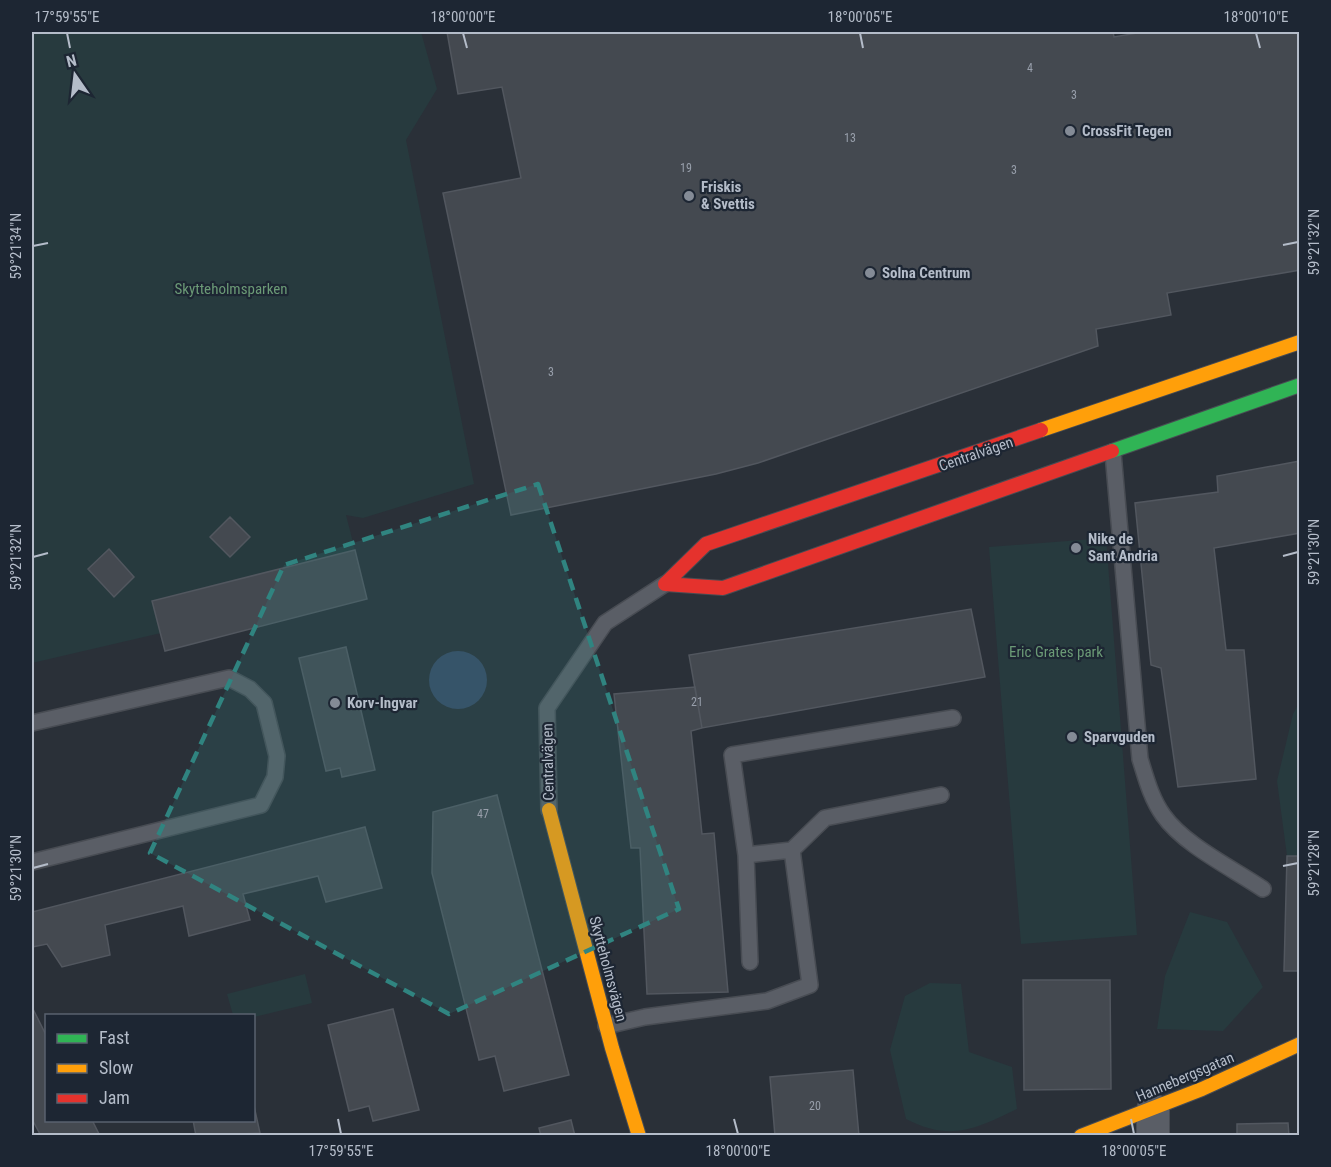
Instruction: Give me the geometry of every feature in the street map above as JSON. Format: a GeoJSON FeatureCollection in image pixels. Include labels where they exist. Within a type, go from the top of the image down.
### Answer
{"type":"FeatureCollection","features":[{"type":"Feature","properties":{"kind":"street","name":"Centralvägen"},"geometry":{"type":"LineString","coordinates":[[665,584],[706,544],[1299,342]]}},
{"type":"Feature","properties":{"kind":"street"},"geometry":{"type":"LineString","coordinates":[[665,584],[723,588],[1299,386]]}},
{"type":"Feature","properties":{"kind":"street","name":"Skytteholmsvägen"},"geometry":{"type":"LineString","coordinates":[[549,810],[606,1026],[639,1136]]}},
{"type":"Feature","properties":{"kind":"street","name":"Hannebergsgatan"},"geometry":{"type":"LineString","coordinates":[[1081,1136],[1153,1123],[1299,1044]]}},
{"type":"Feature","properties":{"kind":"lane"},"geometry":{"type":"LineString","coordinates":[[1113,453],[1140,759],[1149,791],[1163,815],[1183,836],[1263,889]]}},
{"type":"Feature","properties":{"kind":"lane","name":"Centralvägen"},"geometry":{"type":"LineString","coordinates":[[549,810],[548,708],[605,623],[665,584]]}},
{"type":"Feature","properties":{"kind":"lane"},"geometry":{"type":"LineString","coordinates":[[32,723],[229,678],[250,689],[264,703],[277,756],[275,777],[261,805],[32,862]]}},
{"type":"Feature","properties":{"kind":"lane"},"geometry":{"type":"LineString","coordinates":[[750,962],[746,855],[732,755],[953,718]]}},
{"type":"Feature","properties":{"kind":"lane"},"geometry":{"type":"LineString","coordinates":[[746,855],[792,850],[825,818],[941,795]]}},
{"type":"Feature","properties":{"kind":"lane"},"geometry":{"type":"LineString","coordinates":[[606,1026],[645,1017],[766,1001],[810,985],[792,850]]}},
{"type":"Feature","properties":{"kind":"highlighted area"},"geometry":{"type":"Polygon","coordinates":[[[538,484],[679,909],[449,1014],[150,853],[284,565],[538,484]]]}},
{"type":"Feature","properties":{"kind":"green space","name":"Skytteholmsparken"},"geometry":{"type":"Polygon","coordinates":[[[32,32],[421,32],[437,89],[406,140],[474,484],[363,518],[346,515],[355,550],[153,601],[161,633],[32,663],[32,32]]]}},
{"type":"Feature","properties":{"kind":"green space","name":"Eric Grates park"},"geometry":{"type":"Polygon","coordinates":[[[1106,538],[1137,935],[1021,944],[989,547],[1106,538]]]}},
{"type":"Feature","properties":{"kind":"green space"},"geometry":{"type":"Polygon","coordinates":[[[1299,703],[1299,856],[1287,856],[1277,781],[1293,714],[1299,703]]]}},
{"type":"Feature","properties":{"kind":"green space"},"geometry":{"type":"Polygon","coordinates":[[[1190,912],[1227,922],[1263,987],[1223,1031],[1157,1029],[1165,976],[1190,912]]]}},
{"type":"Feature","properties":{"kind":"green space"},"geometry":{"type":"Polygon","coordinates":[[[305,974],[312,1003],[255,1017],[255,1014],[233,1014],[227,994],[305,974]]]}},
{"type":"Feature","properties":{"kind":"green space"},"geometry":{"type":"Polygon","coordinates":[[[930,983],[961,984],[969,1052],[1012,1067],[1017,1109],[963,1130],[936,1130],[906,1119],[890,1050],[905,996],[930,983]]]}},
{"type":"Feature","properties":{"kind":"water"},"geometry":{"type":"Polygon","coordinates":[[[452,651],[464,651],[479,659],[487,674],[487,686],[479,701],[464,709],[452,709],[437,701],[429,686],[429,674],[437,659],[452,651]]]}},
{"type":"Feature","properties":{"kind":"building","name":"Solna Centrum"},"geometry":{"type":"Polygon","coordinates":[[[447,32],[1113,32],[1114,37],[1143,32],[1300,32],[1300,270],[1167,293],[1171,315],[1096,329],[1098,346],[758,463],[716,474],[511,515],[443,193],[521,178],[502,87],[458,94],[447,32]]]}},
{"type":"Feature","properties":{"kind":"building"},"geometry":{"type":"Polygon","coordinates":[[[1300,461],[1300,533],[1214,548],[1226,650],[1244,650],[1256,779],[1178,787],[1161,668],[1151,665],[1135,503],[1218,492],[1217,476],[1300,461]]]}},
{"type":"Feature","properties":{"kind":"building"},"geometry":{"type":"Polygon","coordinates":[[[230,517],[250,537],[230,557],[210,537],[230,517]]]}},
{"type":"Feature","properties":{"kind":"building"},"geometry":{"type":"Polygon","coordinates":[[[109,549],[134,577],[114,597],[88,569],[109,549]]]}},
{"type":"Feature","properties":{"kind":"building"},"geometry":{"type":"Polygon","coordinates":[[[355,550],[367,599],[165,651],[152,601],[355,550]]]}},
{"type":"Feature","properties":{"kind":"building"},"geometry":{"type":"Polygon","coordinates":[[[971,609],[985,677],[702,728],[689,655],[971,609]]]}},
{"type":"Feature","properties":{"kind":"building"},"geometry":{"type":"Polygon","coordinates":[[[346,647],[375,770],[342,777],[340,768],[326,771],[299,658],[346,647]]]}},
{"type":"Feature","properties":{"kind":"building"},"geometry":{"type":"Polygon","coordinates":[[[695,687],[702,728],[691,731],[702,834],[714,833],[728,992],[647,994],[640,848],[631,848],[614,694],[695,687]]]}},
{"type":"Feature","properties":{"kind":"building"},"geometry":{"type":"Polygon","coordinates":[[[497,795],[569,1075],[504,1091],[495,1056],[479,1060],[432,873],[433,812],[497,795]]]}},
{"type":"Feature","properties":{"kind":"building"},"geometry":{"type":"Polygon","coordinates":[[[365,827],[382,888],[326,902],[318,876],[243,894],[250,920],[189,936],[183,906],[105,925],[110,955],[62,967],[47,944],[32,947],[32,912],[365,827]]]}},
{"type":"Feature","properties":{"kind":"building"},"geometry":{"type":"Polygon","coordinates":[[[1287,856],[1300,856],[1300,971],[1284,971],[1287,856]]]}},
{"type":"Feature","properties":{"kind":"building"},"geometry":{"type":"Polygon","coordinates":[[[1023,980],[1110,980],[1111,1089],[1024,1090],[1023,980]]]}},
{"type":"Feature","properties":{"kind":"building"},"geometry":{"type":"Polygon","coordinates":[[[32,1007],[45,1033],[45,1122],[93,1122],[100,1136],[41,1136],[32,1119],[32,1007]]]}},
{"type":"Feature","properties":{"kind":"building"},"geometry":{"type":"Polygon","coordinates":[[[393,1009],[419,1110],[373,1121],[369,1106],[349,1111],[328,1025],[393,1009]]]}},
{"type":"Feature","properties":{"kind":"building"},"geometry":{"type":"Polygon","coordinates":[[[853,1070],[859,1136],[775,1136],[770,1077],[853,1070]]]}},
{"type":"Feature","properties":{"kind":"building"},"geometry":{"type":"Polygon","coordinates":[[[255,1110],[260,1133],[196,1136],[193,1122],[255,1122],[255,1110]]]}},
{"type":"Feature","properties":{"kind":"building"},"geometry":{"type":"Polygon","coordinates":[[[571,1120],[575,1136],[541,1136],[539,1128],[571,1120]]]}},
{"type":"Feature","properties":{"kind":"building"},"geometry":{"type":"Polygon","coordinates":[[[1288,1123],[1289,1136],[1237,1136],[1237,1124],[1288,1123]]]}},
{"type":"Feature","properties":{"kind":"traffic: fast"},"geometry":{"type":"LineString","coordinates":[[1112,451],[1300,385]]}},
{"type":"Feature","properties":{"kind":"traffic: slow"},"geometry":{"type":"LineString","coordinates":[[1041,430],[1300,342]]}},
{"type":"Feature","properties":{"kind":"traffic: slow"},"geometry":{"type":"LineString","coordinates":[[549,810],[612,1048],[639,1136]]}},
{"type":"Feature","properties":{"kind":"traffic: slow"},"geometry":{"type":"LineString","coordinates":[[1081,1136],[1202,1089],[1300,1044]]}},
{"type":"Feature","properties":{"kind":"traffic: jam"},"geometry":{"type":"LineString","coordinates":[[665,584],[706,544],[1041,430]]}},
{"type":"Feature","properties":{"kind":"traffic: jam"},"geometry":{"type":"LineString","coordinates":[[665,584],[723,588],[1112,451]]}},
{"type":"Feature","properties":{"kind":"place","name":"CrossFit Tegen"},"geometry":{"type":"Point","coordinates":[1070,131]}},
{"type":"Feature","properties":{"kind":"place","name":"Friskis & Svettis"},"geometry":{"type":"Point","coordinates":[689,196]}},
{"type":"Feature","properties":{"kind":"place","name":"Solna Centrum"},"geometry":{"type":"Point","coordinates":[870,273]}},
{"type":"Feature","properties":{"kind":"place","name":"Nike de Sant Andria"},"geometry":{"type":"Point","coordinates":[1076,548]}},
{"type":"Feature","properties":{"kind":"place","name":"Korv-Ingvar"},"geometry":{"type":"Point","coordinates":[335,703]}},
{"type":"Feature","properties":{"kind":"place","name":"Sparvguden"},"geometry":{"type":"Point","coordinates":[1072,737]}}]}
